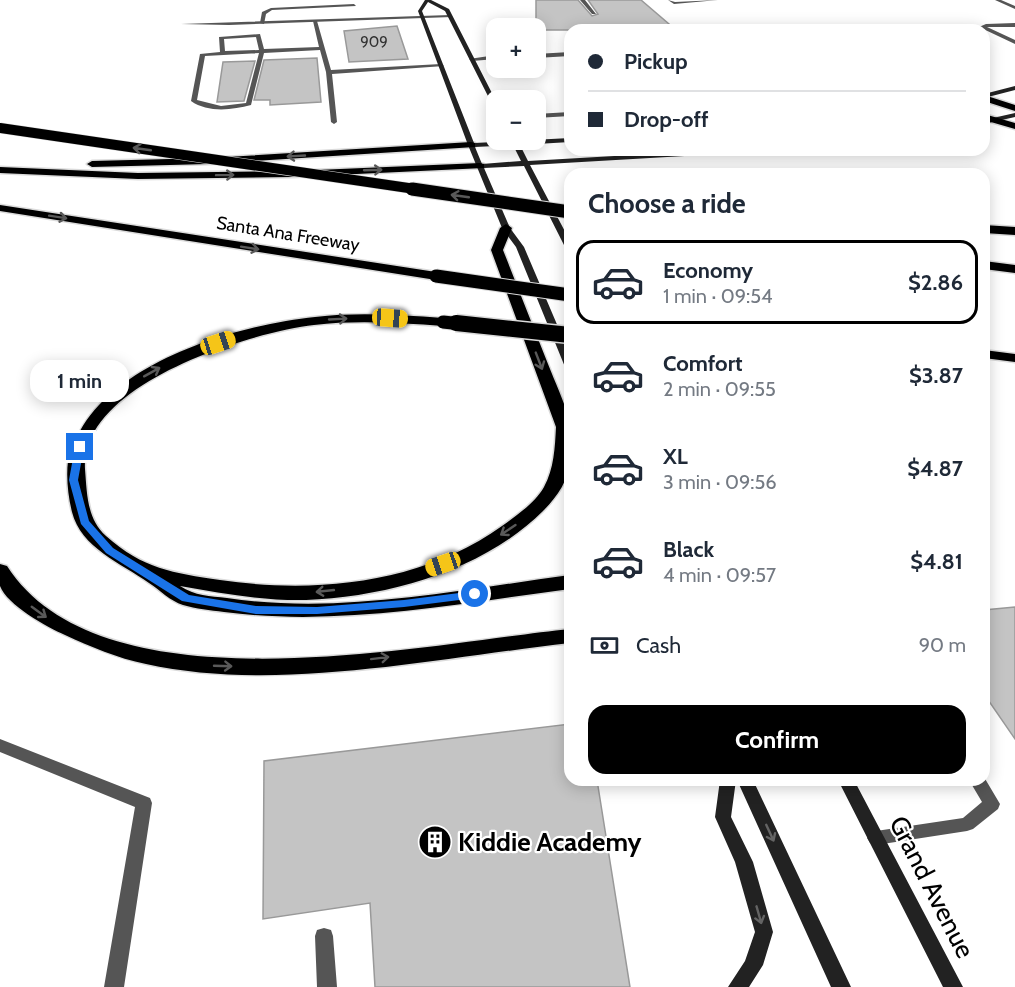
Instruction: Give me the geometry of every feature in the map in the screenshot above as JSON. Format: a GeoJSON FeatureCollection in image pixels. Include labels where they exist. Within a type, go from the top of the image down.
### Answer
{"type":"FeatureCollection","features":[{"type":"Feature","properties":{"kind":"highway"},"geometry":{"type":"LineString","coordinates":[[990,99],[1015,108]]}},
{"type":"Feature","properties":{"kind":"highway"},"geometry":{"type":"LineString","coordinates":[[990,120],[1015,126]]}},
{"type":"Feature","properties":{"kind":"highway"},"geometry":{"type":"LineString","coordinates":[[0,128],[564,209]]}},
{"type":"Feature","properties":{"kind":"highway"},"geometry":{"type":"LineString","coordinates":[[0,158],[83,164],[150,164],[471,145]]}},
{"type":"Feature","properties":{"kind":"highway"},"geometry":{"type":"LineString","coordinates":[[0,170],[138,176],[480,166]]}},
{"type":"Feature","properties":{"kind":"highway","name":"Santa Ana Freeway"},"geometry":{"type":"LineString","coordinates":[[0,208],[564,294]]}},
{"type":"Feature","properties":{"kind":"highway"},"geometry":{"type":"LineString","coordinates":[[151,574],[256,592],[308,593],[356,588],[403,577],[463,557],[512,529],[548,495],[564,457],[564,427],[497,250],[506,228]]}},
{"type":"Feature","properties":{"kind":"highway"},"geometry":{"type":"LineString","coordinates":[[990,229],[1015,231]]}},
{"type":"Feature","properties":{"kind":"highway"},"geometry":{"type":"LineString","coordinates":[[990,267],[1015,269]]}},
{"type":"Feature","properties":{"kind":"highway"},"geometry":{"type":"LineString","coordinates":[[564,334],[390,318],[294,323],[251,332],[184,355],[145,376],[113,399],[91,423],[80,447],[74,480],[85,522],[110,550],[151,574],[186,599],[256,610],[317,610],[404,604],[564,583]]}},
{"type":"Feature","properties":{"kind":"highway"},"geometry":{"type":"LineString","coordinates":[[990,355],[1015,358]]}},
{"type":"Feature","properties":{"kind":"highway"},"geometry":{"type":"LineString","coordinates":[[0,570],[20,597],[44,616],[104,646],[150,659],[209,666],[266,668],[322,665],[564,637]]}},
{"type":"Feature","properties":{"kind":"main road"},"geometry":{"type":"LineString","coordinates":[[488,90],[447,10],[427,0],[420,11],[471,145],[506,228],[520,247],[564,353]]}},
{"type":"Feature","properties":{"kind":"main road"},"geometry":{"type":"LineString","coordinates":[[990,95],[1015,88]]}},
{"type":"Feature","properties":{"kind":"main road"},"geometry":{"type":"LineString","coordinates":[[990,119],[1015,115]]}},
{"type":"Feature","properties":{"kind":"main road"},"geometry":{"type":"LineString","coordinates":[[546,140],[564,140]]}},
{"type":"Feature","properties":{"kind":"main road"},"geometry":{"type":"LineString","coordinates":[[471,145],[486,144]]}},
{"type":"Feature","properties":{"kind":"main road"},"geometry":{"type":"LineString","coordinates":[[519,150],[564,237]]}},
{"type":"Feature","properties":{"kind":"main road"},"geometry":{"type":"LineString","coordinates":[[480,166],[656,156]]}},
{"type":"Feature","properties":{"kind":"main road"},"geometry":{"type":"LineString","coordinates":[[727,786],[723,817],[744,862],[764,932],[753,965],[738,987]]}},
{"type":"Feature","properties":{"kind":"main road"},"geometry":{"type":"LineString","coordinates":[[748,786],[841,987]]}},
{"type":"Feature","properties":{"kind":"main road","name":"Grand Avenue"},"geometry":{"type":"LineString","coordinates":[[849,786],[953,987]]}},
{"type":"Feature","properties":{"kind":"street"},"geometry":{"type":"LineString","coordinates":[[582,0],[594,13]]}},
{"type":"Feature","properties":{"kind":"street"},"geometry":{"type":"LineString","coordinates":[[670,0],[674,3],[716,0]]}},
{"type":"Feature","properties":{"kind":"street"},"geometry":{"type":"LineString","coordinates":[[997,0],[1015,8]]}},
{"type":"Feature","properties":{"kind":"street"},"geometry":{"type":"LineString","coordinates":[[262,23],[264,13],[271,9],[354,5]]}},
{"type":"Feature","properties":{"kind":"street"},"geometry":{"type":"LineString","coordinates":[[183,24],[450,16]]}},
{"type":"Feature","properties":{"kind":"street"},"geometry":{"type":"LineString","coordinates":[[315,21],[329,72],[334,122]]}},
{"type":"Feature","properties":{"kind":"street"},"geometry":{"type":"LineString","coordinates":[[990,27],[1015,25]]}},
{"type":"Feature","properties":{"kind":"street"},"geometry":{"type":"LineString","coordinates":[[990,31],[1015,42]]}},
{"type":"Feature","properties":{"kind":"street"},"geometry":{"type":"LineString","coordinates":[[223,53],[222,38],[258,35],[262,51],[249,104],[226,107],[199,105],[194,101],[203,54],[223,53],[262,51],[323,48]]}},
{"type":"Feature","properties":{"kind":"street"},"geometry":{"type":"LineString","coordinates":[[546,55],[564,54]]}},
{"type":"Feature","properties":{"kind":"street"},"geometry":{"type":"LineString","coordinates":[[472,58],[486,57]]}},
{"type":"Feature","properties":{"kind":"street"},"geometry":{"type":"LineString","coordinates":[[329,72],[441,66]]}},
{"type":"Feature","properties":{"kind":"street"},"geometry":{"type":"LineString","coordinates":[[546,115],[564,114]]}},
{"type":"Feature","properties":{"kind":"street"},"geometry":{"type":"LineString","coordinates":[[0,745],[144,803],[114,987]]}},
{"type":"Feature","properties":{"kind":"street"},"geometry":{"type":"LineString","coordinates":[[876,838],[967,824],[992,804],[981,786]]}},
{"type":"Feature","properties":{"kind":"street"},"geometry":{"type":"LineString","coordinates":[[324,936],[327,987]]}},
{"type":"Feature","properties":{"kind":"building"},"geometry":{"type":"Polygon","coordinates":[[[536,0],[578,0],[592,16],[598,14],[588,0],[641,0],[669,24],[564,24],[564,30],[546,30],[546,18],[536,18],[536,0]]]}},
{"type":"Feature","properties":{"kind":"building"},"geometry":{"type":"Polygon","coordinates":[[[397,26],[408,59],[349,62],[344,31],[397,26]]]}},
{"type":"Feature","properties":{"kind":"building"},"geometry":{"type":"Polygon","coordinates":[[[317,58],[321,102],[270,105],[270,100],[254,100],[264,60],[317,58]]]}},
{"type":"Feature","properties":{"kind":"building"},"geometry":{"type":"Polygon","coordinates":[[[255,61],[244,101],[217,102],[223,62],[255,61]]]}},
{"type":"Feature","properties":{"kind":"building"},"geometry":{"type":"Polygon","coordinates":[[[1015,607],[1015,739],[990,703],[990,609],[1015,607]]]}},
{"type":"Feature","properties":{"kind":"building","name":"Kiddie Academy"},"geometry":{"type":"Polygon","coordinates":[[[564,725],[564,786],[598,786],[630,987],[375,987],[370,903],[263,919],[264,761],[564,725]]]}},
{"type":"Feature","properties":{"kind":"place","name":"Kiddie Academy"},"geometry":{"type":"Point","coordinates":[435,842]}},
{"type":"Feature","properties":{"kind":"route"},"geometry":{"type":"LineString","coordinates":[[80,447],[74,480],[85,522],[110,550],[151,574],[186,599],[256,610],[317,610],[404,604],[475,594]]}}]}
